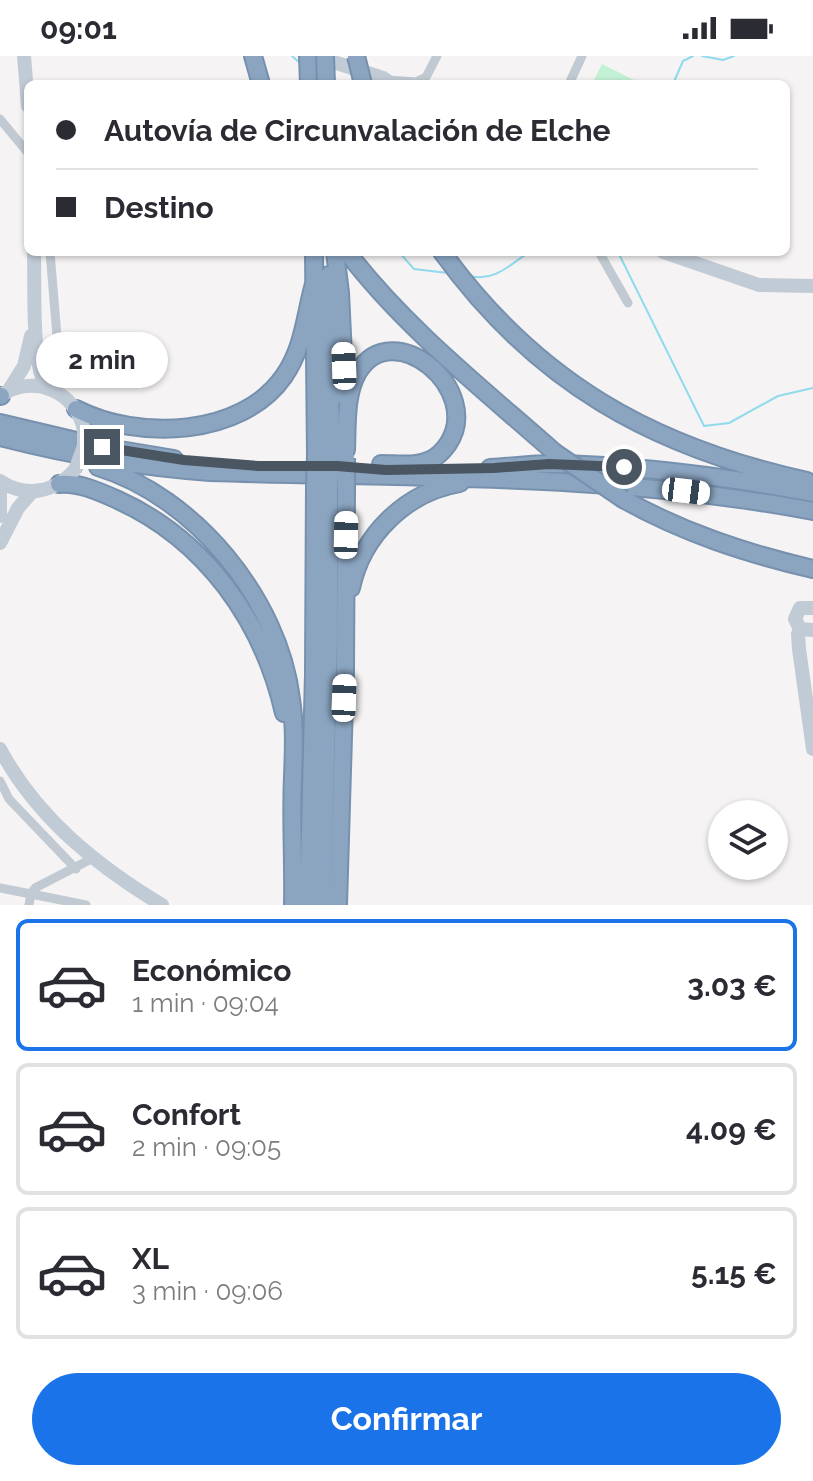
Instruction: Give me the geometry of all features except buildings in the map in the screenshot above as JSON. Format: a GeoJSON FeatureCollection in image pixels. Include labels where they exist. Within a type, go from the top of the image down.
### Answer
{"type":"FeatureCollection","features":[{"type":"Feature","properties":{"kind":"highway"},"geometry":{"type":"LineString","coordinates":[[253,56],[260,80]]}},
{"type":"Feature","properties":{"kind":"highway"},"geometry":{"type":"LineString","coordinates":[[308,56],[309,80]]}},
{"type":"Feature","properties":{"kind":"highway"},"geometry":{"type":"LineString","coordinates":[[325,56],[326,80]]}},
{"type":"Feature","properties":{"kind":"highway"},"geometry":{"type":"LineString","coordinates":[[356,56],[362,80]]}},
{"type":"Feature","properties":{"kind":"highway"},"geometry":{"type":"LineString","coordinates":[[315,256],[322,281],[335,457]]}},
{"type":"Feature","properties":{"kind":"highway"},"geometry":{"type":"LineString","coordinates":[[76,409],[104,420],[157,427],[207,425],[242,412],[272,390],[292,362],[331,256]]}},
{"type":"Feature","properties":{"kind":"highway"},"geometry":{"type":"LineString","coordinates":[[322,905],[330,489],[335,457],[340,293],[333,256]]}},
{"type":"Feature","properties":{"kind":"highway"},"geometry":{"type":"LineString","coordinates":[[350,256],[415,328],[554,452],[623,499],[707,539],[757,556],[813,569]]}},
{"type":"Feature","properties":{"kind":"highway"},"geometry":{"type":"LineString","coordinates":[[446,257],[493,316],[599,403],[670,439],[709,454],[813,483]]}},
{"type":"Feature","properties":{"kind":"highway"},"geometry":{"type":"LineString","coordinates":[[0,423],[158,457],[227,464],[335,457],[412,464],[435,458],[444,451],[456,429],[455,404],[444,380],[424,360],[408,353],[383,353],[365,362],[352,387],[335,457],[330,489],[314,675],[308,905]]}},
{"type":"Feature","properties":{"kind":"highway"},"geometry":{"type":"LineString","coordinates":[[0,440],[118,463],[197,471],[511,478],[686,491],[813,511]]}},
{"type":"Feature","properties":{"kind":"highway"},"geometry":{"type":"LineString","coordinates":[[0,440],[103,468],[133,481],[185,515],[221,550],[242,578],[261,610],[286,672],[293,720],[293,905]]}},
{"type":"Feature","properties":{"kind":"highway"},"geometry":{"type":"LineString","coordinates":[[335,457],[386,470],[596,465],[719,477],[813,493]]}},
{"type":"Feature","properties":{"kind":"highway"},"geometry":{"type":"LineString","coordinates":[[346,613],[353,580],[367,547],[381,527],[401,508],[449,485],[511,478]]}},
{"type":"Feature","properties":{"kind":"highway"},"geometry":{"type":"LineString","coordinates":[[59,484],[69,483],[106,495],[153,519],[190,547],[234,596],[261,642],[275,678],[284,714],[293,778]]}},
{"type":"Feature","properties":{"kind":"highway"},"geometry":{"type":"LineString","coordinates":[[330,489],[346,613],[338,905]]}},
{"type":"Feature","properties":{"kind":"main road"},"geometry":{"type":"LineString","coordinates":[[24,56],[26,80]]}},
{"type":"Feature","properties":{"kind":"main road"},"geometry":{"type":"LineString","coordinates":[[315,56],[385,80]]}},
{"type":"Feature","properties":{"kind":"main road"},"geometry":{"type":"LineString","coordinates":[[0,481],[32,492],[59,484],[76,468],[84,446],[84,430],[76,409],[61,394],[42,382],[34,256]]}},
{"type":"Feature","properties":{"kind":"main road"},"geometry":{"type":"LineString","coordinates":[[675,256],[759,285],[813,286]]}},
{"type":"Feature","properties":{"kind":"main road"},"geometry":{"type":"LineString","coordinates":[[2,394],[24,366],[30,348],[35,296]]}},
{"type":"Feature","properties":{"kind":"main road"},"geometry":{"type":"LineString","coordinates":[[2,394],[28,385],[47,387]]}},
{"type":"Feature","properties":{"kind":"main road"},"geometry":{"type":"LineString","coordinates":[[0,489],[0,516]]}},
{"type":"Feature","properties":{"kind":"main road"},"geometry":{"type":"LineString","coordinates":[[0,543],[18,508],[32,492]]}},
{"type":"Feature","properties":{"kind":"main road"},"geometry":{"type":"LineString","coordinates":[[813,608],[804,607],[797,611],[795,619],[807,630],[799,649],[813,749]]}},
{"type":"Feature","properties":{"kind":"main road"},"geometry":{"type":"LineString","coordinates":[[0,749],[11,770],[39,806],[73,841],[162,905]]}},
{"type":"Feature","properties":{"kind":"street"},"geometry":{"type":"LineString","coordinates":[[425,80],[437,56]]}},
{"type":"Feature","properties":{"kind":"street"},"geometry":{"type":"LineString","coordinates":[[571,80],[582,56]]}},
{"type":"Feature","properties":{"kind":"street"},"geometry":{"type":"LineString","coordinates":[[0,119],[24,148]]}},
{"type":"Feature","properties":{"kind":"street"},"geometry":{"type":"LineString","coordinates":[[50,256],[55,322],[64,368]]}},
{"type":"Feature","properties":{"kind":"street"},"geometry":{"type":"LineString","coordinates":[[601,256],[628,303]]}},
{"type":"Feature","properties":{"kind":"street"},"geometry":{"type":"LineString","coordinates":[[0,781],[9,799],[76,869]]}},
{"type":"Feature","properties":{"kind":"street"},"geometry":{"type":"LineString","coordinates":[[29,905],[35,888],[93,858]]}},
{"type":"Feature","properties":{"kind":"street"},"geometry":{"type":"LineString","coordinates":[[0,888],[86,905]]}},
{"type":"Feature","properties":{"kind":"green space"},"geometry":{"type":"Polygon","coordinates":[[[602,64],[634,80],[594,80],[602,64]]]}},
{"type":"Feature","properties":{"kind":"waterway"},"geometry":{"type":"LineString","coordinates":[[292,56],[301,64]]}},
{"type":"Feature","properties":{"kind":"waterway"},"geometry":{"type":"LineString","coordinates":[[675,80],[683,61],[693,56]]}},
{"type":"Feature","properties":{"kind":"waterway"},"geometry":{"type":"LineString","coordinates":[[702,56],[723,60],[734,56]]}},
{"type":"Feature","properties":{"kind":"waterway"},"geometry":{"type":"LineString","coordinates":[[403,256],[414,269],[448,273]]}},
{"type":"Feature","properties":{"kind":"waterway"},"geometry":{"type":"LineString","coordinates":[[470,276],[487,277],[523,256]]}},
{"type":"Feature","properties":{"kind":"waterway"},"geometry":{"type":"LineString","coordinates":[[620,256],[704,426],[729,423],[778,396],[813,388]]}},
{"type":"Feature","properties":{"kind":"route"},"geometry":{"type":"LineString","coordinates":[[102,447],[158,457],[258,466],[337,466],[386,470],[549,464],[624,467]]}}]}
